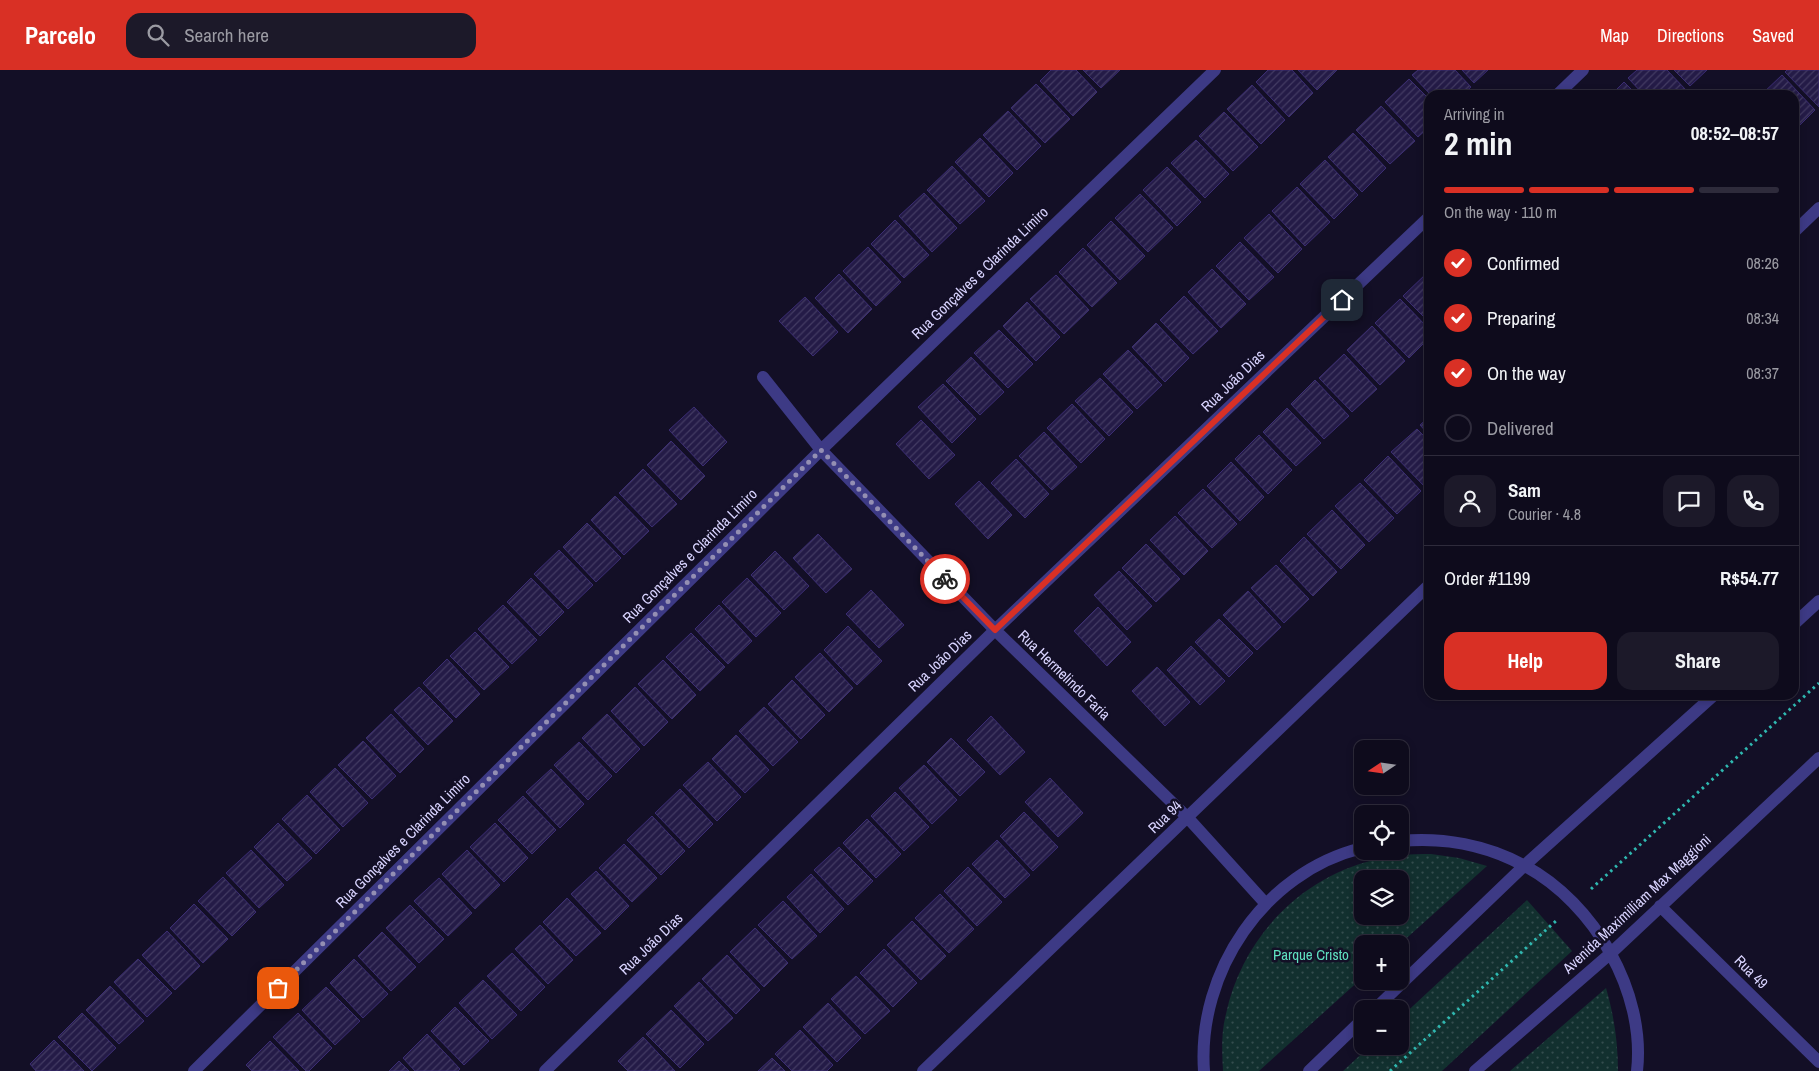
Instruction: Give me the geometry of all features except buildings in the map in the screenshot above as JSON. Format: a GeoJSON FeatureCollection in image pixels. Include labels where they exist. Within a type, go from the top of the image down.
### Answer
{"type":"FeatureCollection","features":[{"type":"Feature","properties":{"kind":"street","name":"Rua Gonçalves e Clarinda Limiro"},"geometry":{"type":"LineString","coordinates":[[194,1071],[821,450],[1215,70]]}},
{"type":"Feature","properties":{"kind":"street"},"geometry":{"type":"LineString","coordinates":[[1562,90],[1584,70]]}},
{"type":"Feature","properties":{"kind":"street"},"geometry":{"type":"LineString","coordinates":[[1799,227],[1819,208]]}},
{"type":"Feature","properties":{"kind":"street","name":"Rua João Dias"},"geometry":{"type":"LineString","coordinates":[[545,1071],[995,630],[1424,222]]}},
{"type":"Feature","properties":{"kind":"street","name":"Rua Hermelindo Faria"},"geometry":{"type":"LineString","coordinates":[[763,377],[821,450],[995,630],[1188,818],[1266,904]]}},
{"type":"Feature","properties":{"kind":"street","name":"Rua 94"},"geometry":{"type":"LineString","coordinates":[[923,1071],[1424,590]]}},
{"type":"Feature","properties":{"kind":"street"},"geometry":{"type":"LineString","coordinates":[[1799,619],[1819,601]]}},
{"type":"Feature","properties":{"kind":"street"},"geometry":{"type":"LineString","coordinates":[[1384,1000],[1525,866],[1708,700]]}},
{"type":"Feature","properties":{"kind":"street","name":"Avenida Maximilliam Max Maggioni"},"geometry":{"type":"LineString","coordinates":[[1475,1071],[1611,953],[1819,758]]}},
{"type":"Feature","properties":{"kind":"street"},"geometry":{"type":"LineString","coordinates":[[1409,840],[1454,842],[1486,850],[1525,866],[1548,881],[1575,904],[1594,926],[1611,953],[1624,981],[1633,1011],[1638,1042],[1637,1071]]}},
{"type":"Feature","properties":{"kind":"street"},"geometry":{"type":"LineString","coordinates":[[1204,1071],[1205,1025],[1213,991],[1230,952],[1244,930],[1266,904],[1291,882],[1320,864],[1354,851]]}},
{"type":"Feature","properties":{"kind":"street","name":"Rua 49"},"geometry":{"type":"LineString","coordinates":[[1660,906],[1819,1062]]}},
{"type":"Feature","properties":{"kind":"street"},"geometry":{"type":"LineString","coordinates":[[1309,1071],[1354,1028]]}},
{"type":"Feature","properties":{"kind":"path"},"geometry":{"type":"LineString","coordinates":[[1390,1071],[1819,683]]}},
{"type":"Feature","properties":{"kind":"green space","name":"Parque Cristo"},"geometry":{"type":"Polygon","coordinates":[[[1431,854],[1459,858],[1487,866],[1409,936],[1354,935],[1354,985],[1259,1071],[1223,1071],[1223,1028],[1234,987],[1245,961],[1260,937],[1278,916],[1298,897],[1321,881],[1347,869],[1374,860],[1409,860],[1409,855],[1431,854]]]}},
{"type":"Feature","properties":{"kind":"green space"},"geometry":{"type":"Polygon","coordinates":[[[1527,900],[1572,951],[1442,1071],[1343,1071],[1360,1055],[1409,1055],[1409,1010],[1527,900]]]}},
{"type":"Feature","properties":{"kind":"green space"},"geometry":{"type":"Polygon","coordinates":[[[1606,988],[1615,1029],[1618,1071],[1510,1071],[1606,988]]]}},
{"type":"Feature","properties":{"kind":"way so far"},"geometry":{"type":"LineString","coordinates":[[278,988],[821,450],[945,579]]}},
{"type":"Feature","properties":{"kind":"route"},"geometry":{"type":"LineString","coordinates":[[945,579],[995,630],[1342,300]]}}]}
